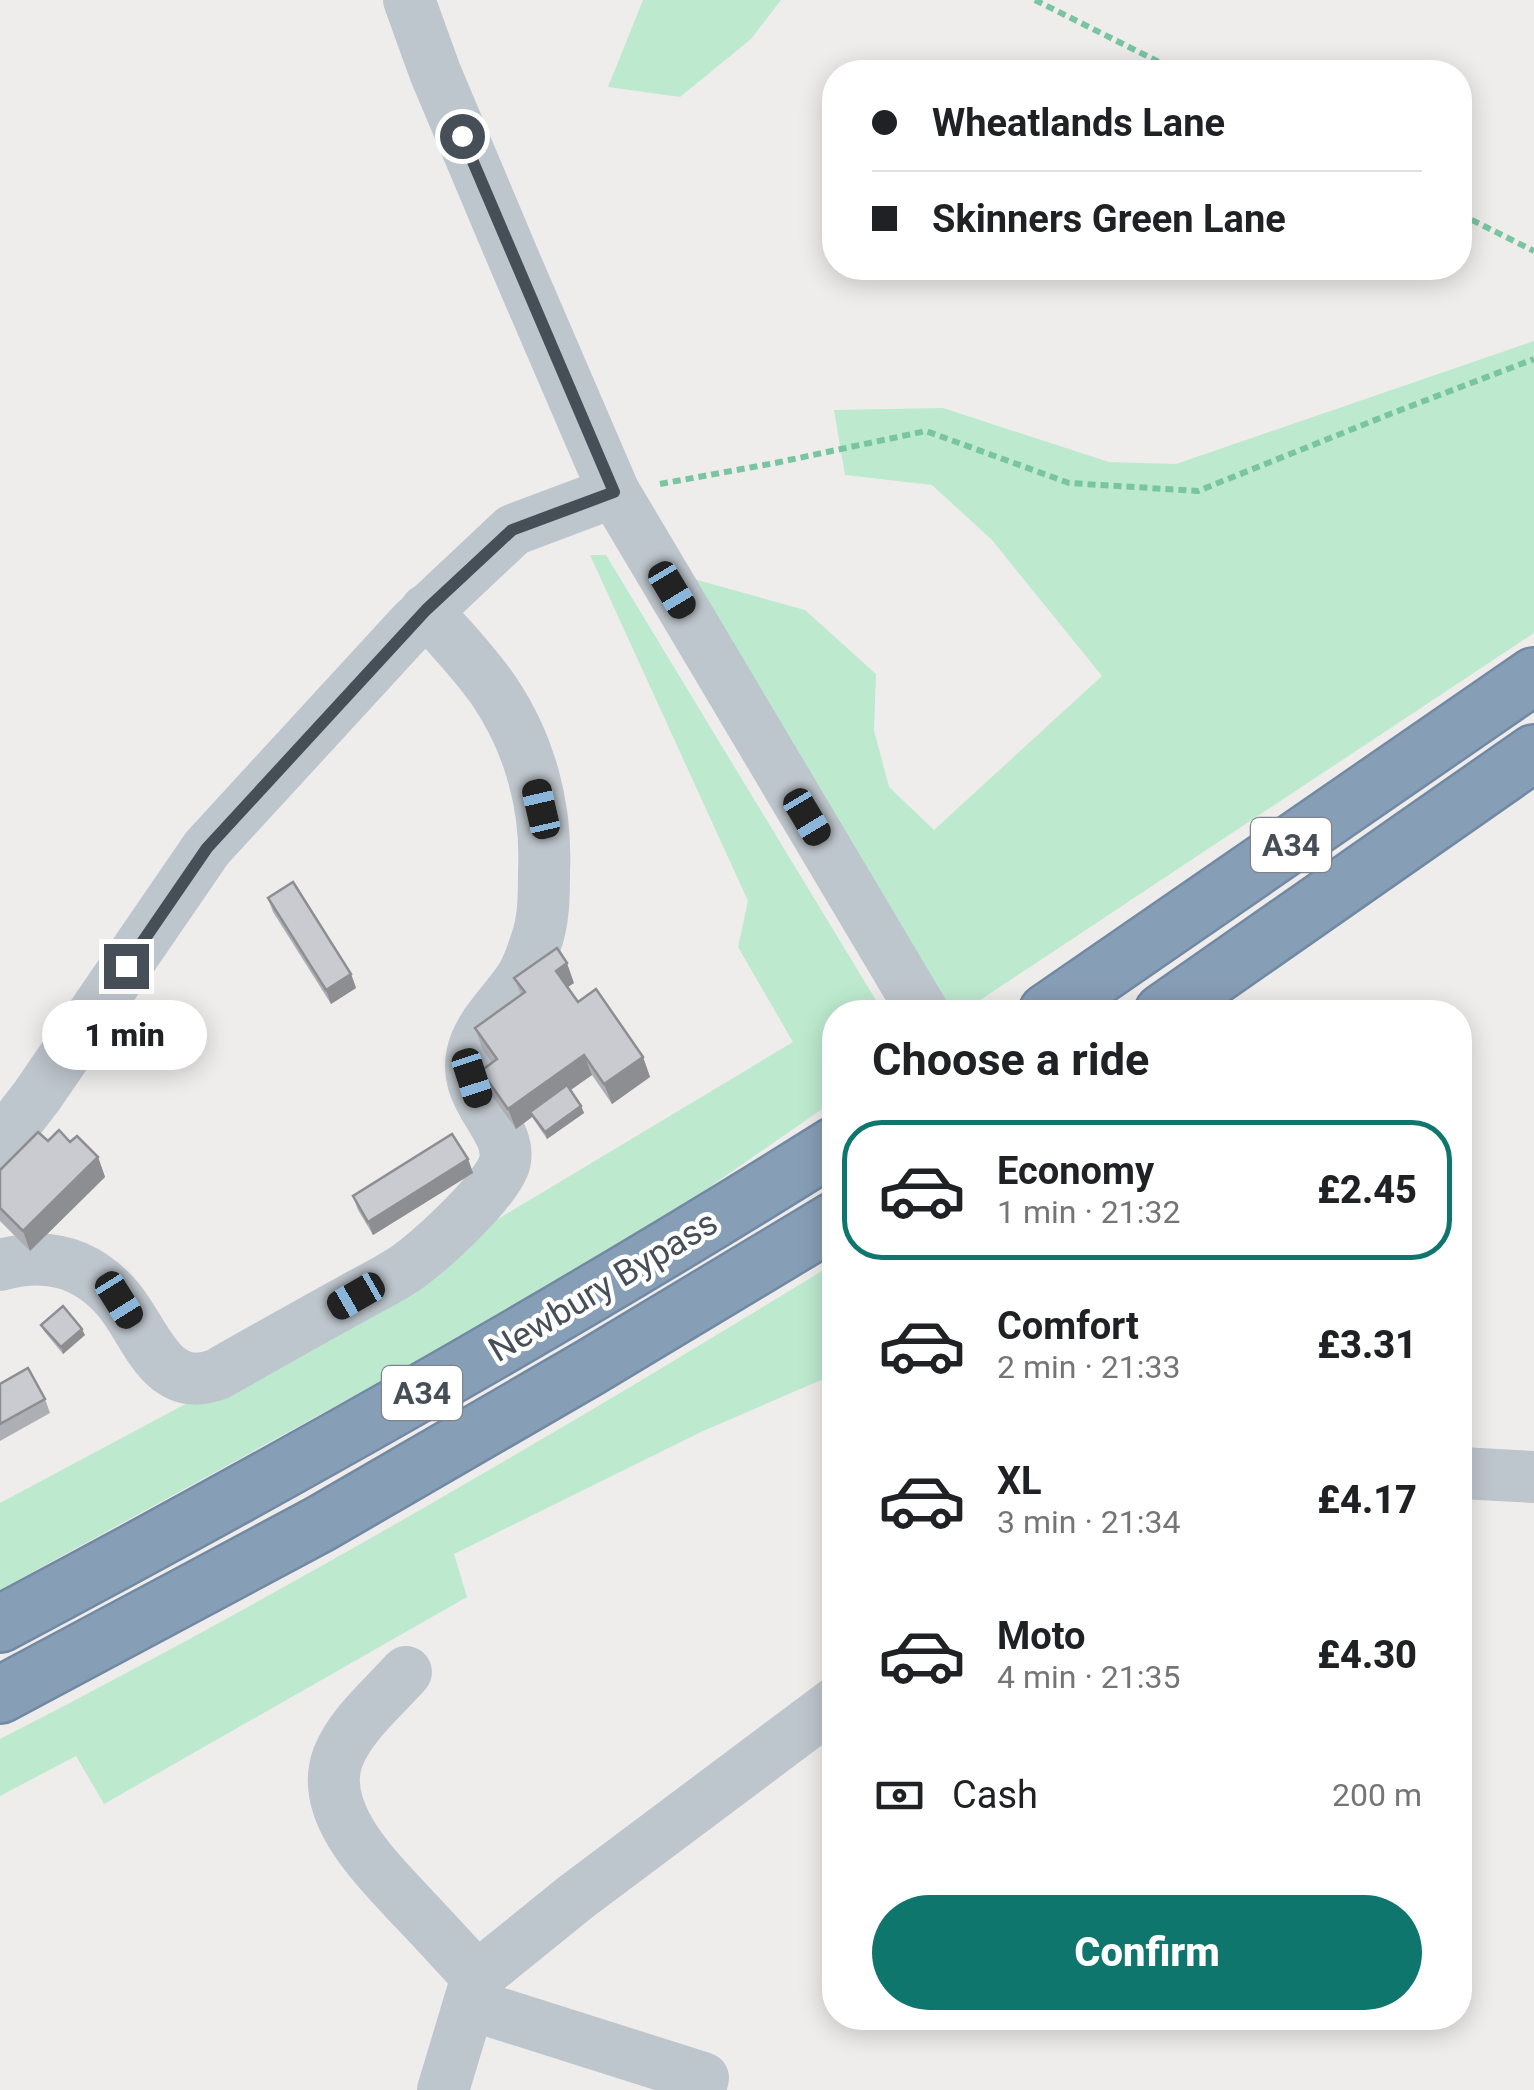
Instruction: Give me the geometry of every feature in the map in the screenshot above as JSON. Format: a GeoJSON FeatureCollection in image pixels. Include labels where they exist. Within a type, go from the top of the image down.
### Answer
{"type":"FeatureCollection","features":[{"type":"Feature","properties":{"kind":"highway","name":"A34"},"geometry":{"type":"LineString","coordinates":[[1064,1000],[1534,676]]}},
{"type":"Feature","properties":{"kind":"highway","name":"A34"},"geometry":{"type":"LineString","coordinates":[[1181,1000],[1534,753]]}},
{"type":"Feature","properties":{"kind":"highway","name":"Newbury Bypass"},"geometry":{"type":"LineString","coordinates":[[0,1624],[444,1381],[621,1278],[822,1153]]}},
{"type":"Feature","properties":{"kind":"highway","name":"Newbury Bypass"},"geometry":{"type":"LineString","coordinates":[[0,1695],[337,1514],[822,1228]]}},
{"type":"Feature","properties":{"kind":"street"},"geometry":{"type":"LineString","coordinates":[[408,0],[507,245],[614,492],[916,1000]]}},
{"type":"Feature","properties":{"kind":"street"},"geometry":{"type":"LineString","coordinates":[[0,1144],[207,848],[426,610],[512,530],[614,492]]}},
{"type":"Feature","properties":{"kind":"street"},"geometry":{"type":"LineString","coordinates":[[0,1265],[52,1258],[94,1276],[119,1300],[157,1359],[186,1378],[202,1380],[409,1266],[491,1190],[505,1164],[505,1146],[480,1100],[470,1060],[478,1036],[523,974],[538,940],[545,862],[541,809],[526,751],[504,706],[426,610]]}},
{"type":"Feature","properties":{"kind":"street"},"geometry":{"type":"LineString","coordinates":[[1472,1473],[1534,1477]]}},
{"type":"Feature","properties":{"kind":"street"},"geometry":{"type":"LineString","coordinates":[[406,1672],[352,1733],[338,1758],[333,1787],[340,1814],[358,1846],[473,1990],[703,2078],[700,2090]]}},
{"type":"Feature","properties":{"kind":"street"},"geometry":{"type":"LineString","coordinates":[[442,2090],[473,1990],[576,1898],[822,1713]]}},
{"type":"Feature","properties":{"kind":"path"},"geometry":{"type":"LineString","coordinates":[[1035,0],[1155,60]]}},
{"type":"Feature","properties":{"kind":"path"},"geometry":{"type":"LineString","coordinates":[[1472,220],[1534,251]]}},
{"type":"Feature","properties":{"kind":"path"},"geometry":{"type":"LineString","coordinates":[[614,492],[926,431],[1069,483],[1198,491],[1534,359]]}},
{"type":"Feature","properties":{"kind":"green space"},"geometry":{"type":"Polygon","coordinates":[[[643,0],[781,0],[751,39],[680,97],[608,87],[643,0]]]}},
{"type":"Feature","properties":{"kind":"green space"},"geometry":{"type":"Polygon","coordinates":[[[1534,341],[1534,633],[980,1000],[938,1000],[665,571],[805,610],[876,674],[874,730],[889,787],[934,830],[1102,676],[992,540],[932,485],[845,475],[834,410],[943,408],[1109,462],[1176,464],[1534,341]]]}},
{"type":"Feature","properties":{"kind":"green space"},"geometry":{"type":"Polygon","coordinates":[[[590,555],[606,555],[876,1000],[822,1000],[822,1109],[613,1254],[0,1590],[0,1503],[221,1385],[793,1042],[738,947],[748,901],[590,555]]]}},
{"type":"Feature","properties":{"kind":"green space"},"geometry":{"type":"Polygon","coordinates":[[[822,1271],[822,1380],[701,1432],[454,1554],[467,1597],[104,1804],[76,1756],[0,1796],[0,1739],[212,1627],[629,1387],[822,1271]]]}},
{"type":"Feature","properties":{"kind":"building"},"geometry":{"type":"Polygon","coordinates":[[[293,882],[351,974],[326,990],[268,898],[293,882]]]}},
{"type":"Feature","properties":{"kind":"building"},"geometry":{"type":"Polygon","coordinates":[[[557,948],[567,963],[556,971],[578,1002],[596,989],[643,1057],[604,1084],[584,1055],[508,1109],[481,1071],[497,1059],[475,1028],[525,992],[514,978],[557,948]]]}},
{"type":"Feature","properties":{"kind":"building"},"geometry":{"type":"Polygon","coordinates":[[[567,1085],[581,1106],[545,1132],[530,1112],[567,1085]]]}},
{"type":"Feature","properties":{"kind":"building"},"geometry":{"type":"Polygon","coordinates":[[[59,1130],[70,1142],[77,1136],[98,1157],[23,1231],[0,1208],[0,1170],[38,1132],[48,1141],[59,1130]]]}},
{"type":"Feature","properties":{"kind":"building"},"geometry":{"type":"Polygon","coordinates":[[[452,1134],[468,1159],[368,1222],[353,1196],[452,1134]]]}},
{"type":"Feature","properties":{"kind":"building"},"geometry":{"type":"Polygon","coordinates":[[[63,1306],[82,1329],[61,1347],[41,1325],[63,1306]]]}},
{"type":"Feature","properties":{"kind":"building"},"geometry":{"type":"Polygon","coordinates":[[[28,1368],[45,1399],[0,1424],[0,1384],[28,1368]]]}},
{"type":"Feature","properties":{"kind":"route"},"geometry":{"type":"LineString","coordinates":[[126,966],[207,848],[426,610],[512,530],[614,492],[462,136]]}}]}
